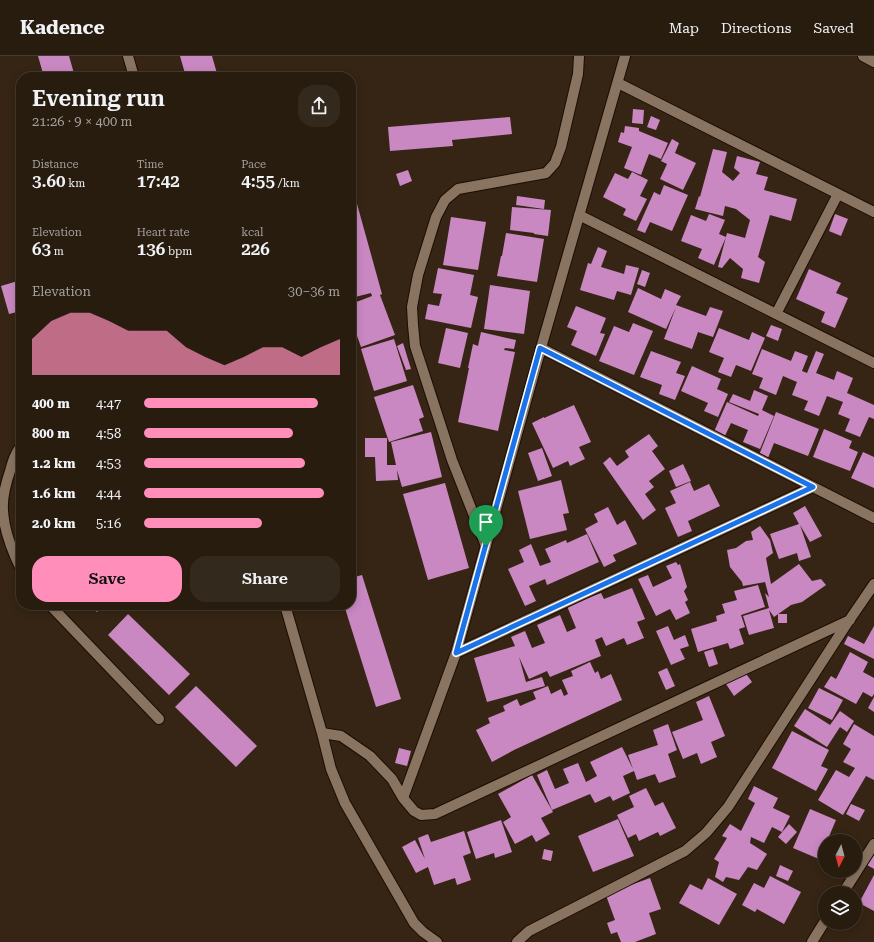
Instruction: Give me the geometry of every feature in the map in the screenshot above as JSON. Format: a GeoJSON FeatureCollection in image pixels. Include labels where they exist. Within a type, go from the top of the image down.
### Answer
{"type":"FeatureCollection","features":[{"type":"Feature","properties":{"kind":"street"},"geometry":{"type":"LineString","coordinates":[[128,56],[133,72]]}},
{"type":"Feature","properties":{"kind":"street"},"geometry":{"type":"LineString","coordinates":[[486,546],[452,460],[415,346],[412,307],[413,300],[418,275],[436,217],[445,200],[458,189],[546,173],[555,164],[561,147],[578,74],[578,56]]}},
{"type":"Feature","properties":{"kind":"street"},"geometry":{"type":"LineString","coordinates":[[403,798],[456,653],[540,348],[625,56]]}},
{"type":"Feature","properties":{"kind":"street"},"geometry":{"type":"LineString","coordinates":[[863,56],[874,62]]}},
{"type":"Feature","properties":{"kind":"street"},"geometry":{"type":"LineString","coordinates":[[618,83],[874,212]]}},
{"type":"Feature","properties":{"kind":"street"},"geometry":{"type":"LineString","coordinates":[[776,314],[838,194]]}},
{"type":"Feature","properties":{"kind":"street"},"geometry":{"type":"LineString","coordinates":[[579,215],[874,364]]}},
{"type":"Feature","properties":{"kind":"street"},"geometry":{"type":"LineString","coordinates":[[540,348],[874,518]]}},
{"type":"Feature","properties":{"kind":"street"},"geometry":{"type":"LineString","coordinates":[[16,453],[6,485],[3,509],[7,534],[16,559]]}},
{"type":"Feature","properties":{"kind":"street"},"geometry":{"type":"LineString","coordinates":[[456,653],[813,487]]}},
{"type":"Feature","properties":{"kind":"street"},"geometry":{"type":"LineString","coordinates":[[517,942],[529,931],[685,851],[706,833],[728,807],[874,584]]}},
{"type":"Feature","properties":{"kind":"street"},"geometry":{"type":"LineString","coordinates":[[55,610],[159,718]]}},
{"type":"Feature","properties":{"kind":"street"},"geometry":{"type":"LineString","coordinates":[[286,610],[331,769],[345,803],[414,923],[423,932],[437,942]]}},
{"type":"Feature","properties":{"kind":"street"},"geometry":{"type":"LineString","coordinates":[[322,733],[341,736],[370,756],[392,779],[403,798],[414,811],[421,815],[435,814],[850,620]]}},
{"type":"Feature","properties":{"kind":"street"},"geometry":{"type":"LineString","coordinates":[[847,886],[874,844]]}},
{"type":"Feature","properties":{"kind":"street"},"geometry":{"type":"LineString","coordinates":[[812,942],[819,930]]}},
{"type":"Feature","properties":{"kind":"building"},"geometry":{"type":"Polygon","coordinates":[[[38,56],[69,56],[74,72],[43,72],[38,56]]]}},
{"type":"Feature","properties":{"kind":"building"},"geometry":{"type":"Polygon","coordinates":[[[180,56],[212,56],[217,72],[185,72],[180,56]]]}},
{"type":"Feature","properties":{"kind":"building"},"geometry":{"type":"Polygon","coordinates":[[[633,109],[644,110],[643,124],[632,123],[633,109]]]}},
{"type":"Feature","properties":{"kind":"building"},"geometry":{"type":"Polygon","coordinates":[[[651,116],[660,120],[656,130],[647,127],[651,116]]]}},
{"type":"Feature","properties":{"kind":"building"},"geometry":{"type":"Polygon","coordinates":[[[510,117],[512,134],[452,140],[453,146],[390,151],[388,127],[510,117]]]}},
{"type":"Feature","properties":{"kind":"building"},"geometry":{"type":"Polygon","coordinates":[[[625,126],[639,128],[639,131],[668,143],[661,159],[649,154],[641,175],[624,168],[632,147],[618,142],[621,132],[624,133],[625,126]]]}},
{"type":"Feature","properties":{"kind":"building"},"geometry":{"type":"Polygon","coordinates":[[[672,139],[679,143],[675,153],[696,163],[683,190],[660,179],[667,164],[661,161],[672,139]]]}},
{"type":"Feature","properties":{"kind":"building"},"geometry":{"type":"Polygon","coordinates":[[[713,149],[727,152],[722,172],[733,181],[740,173],[734,168],[737,156],[760,162],[756,174],[768,177],[764,190],[797,199],[791,221],[770,215],[758,257],[765,262],[759,283],[741,278],[743,269],[730,258],[722,268],[718,267],[727,233],[745,238],[750,220],[736,209],[725,206],[723,216],[695,209],[699,196],[700,197],[713,149]]]}},
{"type":"Feature","properties":{"kind":"building"},"geometry":{"type":"Polygon","coordinates":[[[408,170],[412,181],[400,186],[396,174],[408,170]]]}},
{"type":"Feature","properties":{"kind":"building"},"geometry":{"type":"Polygon","coordinates":[[[632,172],[648,180],[640,196],[647,199],[636,221],[623,215],[626,209],[603,197],[615,173],[628,179],[632,172]]]}},
{"type":"Feature","properties":{"kind":"building"},"geometry":{"type":"Polygon","coordinates":[[[664,185],[688,195],[672,231],[650,222],[645,233],[637,230],[654,192],[660,195],[664,185]]]}},
{"type":"Feature","properties":{"kind":"building"},"geometry":{"type":"Polygon","coordinates":[[[517,196],[545,200],[544,209],[516,205],[517,196]]]}},
{"type":"Feature","properties":{"kind":"building"},"geometry":{"type":"Polygon","coordinates":[[[356,200],[382,294],[380,295],[395,335],[361,347],[356,333],[356,302],[372,296],[371,293],[356,297],[356,200]]]}},
{"type":"Feature","properties":{"kind":"building"},"geometry":{"type":"Polygon","coordinates":[[[512,207],[551,210],[548,236],[510,230],[512,207]]]}},
{"type":"Feature","properties":{"kind":"building"},"geometry":{"type":"Polygon","coordinates":[[[709,214],[725,220],[719,234],[726,237],[714,265],[698,258],[702,249],[681,241],[691,215],[706,221],[709,214]]]}},
{"type":"Feature","properties":{"kind":"building"},"geometry":{"type":"Polygon","coordinates":[[[835,214],[848,219],[841,236],[829,231],[835,214]]]}},
{"type":"Feature","properties":{"kind":"building"},"geometry":{"type":"Polygon","coordinates":[[[451,217],[486,222],[478,270],[443,265],[451,217]]]}},
{"type":"Feature","properties":{"kind":"building"},"geometry":{"type":"Polygon","coordinates":[[[506,233],[544,239],[537,282],[497,276],[506,233]]]}},
{"type":"Feature","properties":{"kind":"building"},"geometry":{"type":"Polygon","coordinates":[[[598,247],[607,251],[601,267],[624,274],[626,265],[639,268],[631,295],[617,291],[614,300],[580,290],[588,263],[591,264],[598,247]]]}},
{"type":"Feature","properties":{"kind":"building"},"geometry":{"type":"Polygon","coordinates":[[[438,268],[474,275],[470,295],[478,297],[471,328],[425,319],[428,304],[439,306],[442,294],[433,293],[438,268]]]}},
{"type":"Feature","properties":{"kind":"building"},"geometry":{"type":"Polygon","coordinates":[[[809,269],[841,283],[836,293],[848,298],[835,328],[821,322],[825,312],[796,299],[809,269]]]}},
{"type":"Feature","properties":{"kind":"building"},"geometry":{"type":"Polygon","coordinates":[[[642,270],[650,273],[645,287],[637,284],[642,270]]]}},
{"type":"Feature","properties":{"kind":"building"},"geometry":{"type":"Polygon","coordinates":[[[16,282],[16,312],[9,314],[1,286],[16,282]]]}},
{"type":"Feature","properties":{"kind":"building"},"geometry":{"type":"Polygon","coordinates":[[[490,285],[530,291],[524,334],[484,329],[490,285]]]}},
{"type":"Feature","properties":{"kind":"building"},"geometry":{"type":"Polygon","coordinates":[[[638,288],[661,299],[665,289],[681,296],[676,305],[706,316],[710,307],[723,311],[713,337],[698,332],[692,349],[664,339],[676,307],[666,329],[628,312],[638,288]]]}},
{"type":"Feature","properties":{"kind":"building"},"geometry":{"type":"Polygon","coordinates":[[[576,306],[606,318],[600,333],[605,334],[596,356],[571,345],[577,331],[567,327],[576,306]]]}},
{"type":"Feature","properties":{"kind":"building"},"geometry":{"type":"Polygon","coordinates":[[[633,323],[653,331],[634,375],[599,361],[614,326],[629,332],[633,323]]]}},
{"type":"Feature","properties":{"kind":"building"},"geometry":{"type":"Polygon","coordinates":[[[771,325],[782,329],[778,341],[766,336],[771,325]]]}},
{"type":"Feature","properties":{"kind":"building"},"geometry":{"type":"Polygon","coordinates":[[[446,328],[468,333],[460,368],[438,363],[446,328]]]}},
{"type":"Feature","properties":{"kind":"building"},"geometry":{"type":"Polygon","coordinates":[[[719,328],[749,340],[752,332],[765,338],[751,371],[736,365],[731,377],[718,372],[724,358],[709,352],[719,328]]]}},
{"type":"Feature","properties":{"kind":"building"},"geometry":{"type":"Polygon","coordinates":[[[481,332],[516,340],[514,349],[505,348],[504,350],[515,352],[498,431],[458,422],[473,344],[478,346],[481,332]]]}},
{"type":"Feature","properties":{"kind":"building"},"geometry":{"type":"Polygon","coordinates":[[[394,339],[407,381],[374,391],[361,349],[394,339]]]}},
{"type":"Feature","properties":{"kind":"building"},"geometry":{"type":"Polygon","coordinates":[[[403,343],[411,369],[406,370],[397,346],[403,343]]]}},
{"type":"Feature","properties":{"kind":"building"},"geometry":{"type":"Polygon","coordinates":[[[762,349],[791,361],[795,351],[808,356],[802,371],[807,373],[816,351],[824,354],[816,373],[834,380],[837,371],[853,378],[847,393],[874,405],[874,419],[869,417],[860,437],[845,431],[850,419],[838,414],[843,402],[827,396],[819,416],[804,410],[808,401],[792,395],[797,382],[783,376],[776,395],[759,388],[763,378],[752,374],[762,349]]]}},
{"type":"Feature","properties":{"kind":"building"},"geometry":{"type":"Polygon","coordinates":[[[651,351],[681,362],[676,373],[685,376],[675,400],[659,394],[662,385],[640,377],[651,351]]]}},
{"type":"Feature","properties":{"kind":"building"},"geometry":{"type":"Polygon","coordinates":[[[692,366],[721,379],[717,389],[728,394],[718,417],[704,411],[708,403],[681,391],[692,366]]]}},
{"type":"Feature","properties":{"kind":"building"},"geometry":{"type":"Polygon","coordinates":[[[413,385],[424,417],[419,419],[423,431],[389,442],[374,397],[413,385]]]}},
{"type":"Feature","properties":{"kind":"building"},"geometry":{"type":"Polygon","coordinates":[[[754,390],[768,396],[762,410],[774,416],[760,449],[743,442],[748,430],[731,423],[724,438],[713,434],[727,402],[758,416],[759,414],[729,402],[733,394],[750,401],[754,390]]]}},
{"type":"Feature","properties":{"kind":"building"},"geometry":{"type":"Polygon","coordinates":[[[574,405],[591,442],[579,447],[585,459],[570,466],[568,461],[553,468],[532,423],[574,405]]]}},
{"type":"Feature","properties":{"kind":"building"},"geometry":{"type":"Polygon","coordinates":[[[776,412],[819,429],[808,456],[774,443],[768,458],[759,455],[776,412]]]}},
{"type":"Feature","properties":{"kind":"building"},"geometry":{"type":"Polygon","coordinates":[[[824,429],[852,441],[849,448],[858,452],[850,471],[813,457],[824,429]]]}},
{"type":"Feature","properties":{"kind":"building"},"geometry":{"type":"Polygon","coordinates":[[[431,432],[442,477],[402,487],[397,470],[398,480],[376,481],[375,457],[365,457],[365,438],[387,438],[387,465],[396,465],[391,442],[431,432]]]}},
{"type":"Feature","properties":{"kind":"building"},"geometry":{"type":"Polygon","coordinates":[[[649,434],[658,446],[652,451],[665,469],[649,481],[654,487],[645,494],[656,510],[643,520],[603,463],[610,457],[617,466],[629,457],[625,451],[649,434]]]}},
{"type":"Feature","properties":{"kind":"building"},"geometry":{"type":"Polygon","coordinates":[[[542,448],[552,476],[538,481],[528,453],[542,448]]]}},
{"type":"Feature","properties":{"kind":"building"},"geometry":{"type":"Polygon","coordinates":[[[863,452],[874,457],[874,488],[851,478],[863,452]]]}},
{"type":"Feature","properties":{"kind":"building"},"geometry":{"type":"Polygon","coordinates":[[[683,464],[691,481],[676,487],[669,471],[683,464]]]}},
{"type":"Feature","properties":{"kind":"building"},"geometry":{"type":"Polygon","coordinates":[[[561,480],[569,513],[563,514],[567,530],[530,539],[518,491],[561,480]]]}},
{"type":"Feature","properties":{"kind":"building"},"geometry":{"type":"Polygon","coordinates":[[[690,482],[694,491],[709,484],[720,506],[688,521],[692,531],[678,537],[665,508],[676,503],[670,491],[690,482]]]}},
{"type":"Feature","properties":{"kind":"building"},"geometry":{"type":"Polygon","coordinates":[[[445,483],[469,568],[428,580],[403,494],[445,483]]]}},
{"type":"Feature","properties":{"kind":"building"},"geometry":{"type":"Polygon","coordinates":[[[805,506],[822,536],[810,542],[800,525],[811,557],[799,561],[797,553],[779,559],[770,534],[799,524],[793,513],[805,506]]]}},
{"type":"Feature","properties":{"kind":"building"},"geometry":{"type":"Polygon","coordinates":[[[608,507],[617,525],[625,520],[637,544],[613,555],[616,561],[604,567],[585,529],[598,522],[594,514],[608,507]]]}},
{"type":"Feature","properties":{"kind":"building"},"geometry":{"type":"Polygon","coordinates":[[[760,526],[770,540],[773,553],[766,558],[771,584],[799,564],[812,581],[821,579],[826,585],[802,602],[791,605],[774,617],[769,610],[774,628],[749,635],[743,616],[769,608],[765,593],[769,597],[765,582],[743,586],[742,582],[730,567],[727,550],[736,548],[746,541],[753,540],[751,532],[760,526]]]}},
{"type":"Feature","properties":{"kind":"building"},"geometry":{"type":"Polygon","coordinates":[[[587,534],[599,562],[547,585],[545,579],[529,586],[536,601],[525,606],[508,569],[524,562],[519,550],[531,544],[540,566],[551,562],[545,549],[566,540],[567,543],[587,534]]]}},
{"type":"Feature","properties":{"kind":"building"},"geometry":{"type":"Polygon","coordinates":[[[676,562],[678,565],[680,564],[687,587],[684,591],[688,600],[685,602],[690,613],[676,620],[670,609],[656,616],[638,579],[648,575],[653,587],[672,578],[666,566],[676,562]]]}},
{"type":"Feature","properties":{"kind":"building"},"geometry":{"type":"Polygon","coordinates":[[[362,575],[401,699],[376,707],[346,610],[356,610],[356,577],[362,575]]]}},
{"type":"Feature","properties":{"kind":"building"},"geometry":{"type":"Polygon","coordinates":[[[758,585],[765,607],[741,615],[745,627],[739,629],[744,644],[730,649],[728,643],[698,652],[691,629],[717,621],[716,616],[725,613],[722,604],[737,600],[734,591],[758,585]]]}},
{"type":"Feature","properties":{"kind":"building"},"geometry":{"type":"Polygon","coordinates":[[[632,588],[645,619],[637,622],[644,638],[627,645],[624,638],[606,646],[602,637],[595,640],[601,656],[550,677],[547,671],[529,679],[519,657],[526,682],[542,677],[545,686],[487,702],[474,658],[515,646],[511,637],[525,631],[532,648],[545,643],[537,625],[560,615],[567,632],[576,628],[567,606],[601,593],[604,599],[632,588]]]}},
{"type":"Feature","properties":{"kind":"building"},"geometry":{"type":"Polygon","coordinates":[[[128,614],[190,674],[169,695],[108,635],[128,614]]]}},
{"type":"Feature","properties":{"kind":"building"},"geometry":{"type":"Polygon","coordinates":[[[778,614],[787,614],[787,623],[778,623],[778,614]]]}},
{"type":"Feature","properties":{"kind":"building"},"geometry":{"type":"Polygon","coordinates":[[[668,626],[674,640],[685,635],[689,646],[680,649],[685,659],[671,665],[656,631],[668,626]]]}},
{"type":"Feature","properties":{"kind":"building"},"geometry":{"type":"Polygon","coordinates":[[[874,626],[874,659],[844,644],[848,636],[864,644],[874,626]]]}},
{"type":"Feature","properties":{"kind":"building"},"geometry":{"type":"Polygon","coordinates":[[[713,649],[718,664],[709,667],[704,652],[713,649]]]}},
{"type":"Feature","properties":{"kind":"building"},"geometry":{"type":"Polygon","coordinates":[[[850,652],[868,662],[863,672],[874,678],[874,694],[872,697],[863,692],[856,704],[824,687],[831,676],[836,679],[850,652]]]}},
{"type":"Feature","properties":{"kind":"building"},"geometry":{"type":"Polygon","coordinates":[[[590,662],[595,673],[598,671],[601,679],[611,674],[622,700],[514,750],[492,762],[476,730],[490,723],[488,718],[505,711],[503,706],[517,699],[520,706],[536,699],[533,692],[548,686],[551,694],[561,689],[564,696],[568,694],[562,680],[573,676],[571,671],[590,662]]]}},
{"type":"Feature","properties":{"kind":"building"},"geometry":{"type":"Polygon","coordinates":[[[667,668],[675,686],[666,690],[658,672],[667,668]]]}},
{"type":"Feature","properties":{"kind":"building"},"geometry":{"type":"Polygon","coordinates":[[[744,671],[752,682],[734,696],[726,684],[744,671]]]}},
{"type":"Feature","properties":{"kind":"building"},"geometry":{"type":"Polygon","coordinates":[[[196,686],[257,746],[236,767],[175,707],[196,686]]]}},
{"type":"Feature","properties":{"kind":"building"},"geometry":{"type":"Polygon","coordinates":[[[819,688],[843,700],[832,720],[808,708],[819,688]]]}},
{"type":"Feature","properties":{"kind":"building"},"geometry":{"type":"Polygon","coordinates":[[[709,696],[725,736],[711,742],[717,757],[701,764],[697,753],[683,759],[672,732],[703,720],[696,702],[709,696]]]}},
{"type":"Feature","properties":{"kind":"building"},"geometry":{"type":"Polygon","coordinates":[[[874,697],[874,712],[868,708],[874,697]]]}},
{"type":"Feature","properties":{"kind":"building"},"geometry":{"type":"Polygon","coordinates":[[[805,709],[830,725],[840,711],[854,721],[847,732],[840,727],[827,747],[794,726],[805,709]]]}},
{"type":"Feature","properties":{"kind":"building"},"geometry":{"type":"Polygon","coordinates":[[[668,724],[677,750],[668,754],[676,777],[659,783],[655,774],[637,780],[634,771],[623,776],[630,793],[613,801],[610,796],[595,803],[590,794],[552,810],[537,775],[547,770],[555,789],[569,783],[563,769],[578,763],[586,782],[597,776],[590,762],[622,747],[633,769],[628,755],[658,745],[653,730],[668,724]]]}},
{"type":"Feature","properties":{"kind":"building"},"geometry":{"type":"Polygon","coordinates":[[[854,724],[874,736],[874,780],[866,776],[843,815],[818,800],[836,770],[849,777],[855,768],[843,762],[851,749],[843,744],[854,724]]]}},
{"type":"Feature","properties":{"kind":"building"},"geometry":{"type":"Polygon","coordinates":[[[792,731],[829,750],[821,766],[828,769],[816,791],[772,768],[792,731]]]}},
{"type":"Feature","properties":{"kind":"building"},"geometry":{"type":"Polygon","coordinates":[[[399,748],[411,751],[407,766],[395,763],[399,748]]]}},
{"type":"Feature","properties":{"kind":"building"},"geometry":{"type":"Polygon","coordinates":[[[532,775],[553,812],[541,818],[550,834],[536,842],[532,835],[515,844],[503,822],[511,817],[498,794],[532,775]]]}},
{"type":"Feature","properties":{"kind":"building"},"geometry":{"type":"Polygon","coordinates":[[[754,786],[778,798],[773,808],[790,816],[782,832],[772,827],[764,843],[751,837],[750,843],[767,854],[757,870],[748,867],[739,880],[726,877],[723,882],[715,877],[719,862],[714,859],[727,838],[722,836],[730,824],[741,831],[755,803],[748,799],[754,786]]]}},
{"type":"Feature","properties":{"kind":"building"},"geometry":{"type":"Polygon","coordinates":[[[646,788],[655,806],[663,802],[676,828],[660,836],[658,832],[639,841],[636,834],[628,838],[617,815],[634,807],[629,796],[646,788]]]}},
{"type":"Feature","properties":{"kind":"building"},"geometry":{"type":"Polygon","coordinates":[[[851,804],[865,810],[859,821],[846,814],[851,804]]]}},
{"type":"Feature","properties":{"kind":"building"},"geometry":{"type":"Polygon","coordinates":[[[810,809],[836,820],[830,834],[818,834],[818,859],[793,848],[810,809]]]}},
{"type":"Feature","properties":{"kind":"building"},"geometry":{"type":"Polygon","coordinates":[[[618,819],[634,856],[593,872],[578,836],[618,819]]]}},
{"type":"Feature","properties":{"kind":"building"},"geometry":{"type":"Polygon","coordinates":[[[501,820],[512,852],[495,858],[494,853],[476,859],[467,832],[501,820]]]}},
{"type":"Feature","properties":{"kind":"building"},"geometry":{"type":"Polygon","coordinates":[[[789,824],[797,832],[786,844],[778,837],[789,824]]]}},
{"type":"Feature","properties":{"kind":"building"},"geometry":{"type":"Polygon","coordinates":[[[464,831],[471,853],[463,856],[471,880],[457,885],[455,878],[434,885],[428,867],[416,873],[402,847],[415,840],[425,859],[418,838],[428,834],[431,842],[464,831]]]}},
{"type":"Feature","properties":{"kind":"building"},"geometry":{"type":"Polygon","coordinates":[[[544,849],[553,851],[551,861],[542,859],[544,849]]]}},
{"type":"Feature","properties":{"kind":"building"},"geometry":{"type":"Polygon","coordinates":[[[874,853],[874,869],[867,865],[874,853]]]}},
{"type":"Feature","properties":{"kind":"building"},"geometry":{"type":"Polygon","coordinates":[[[780,865],[793,871],[788,881],[776,876],[780,865]]]}},
{"type":"Feature","properties":{"kind":"building"},"geometry":{"type":"Polygon","coordinates":[[[874,875],[874,911],[862,905],[862,897],[874,875]]]}},
{"type":"Feature","properties":{"kind":"building"},"geometry":{"type":"Polygon","coordinates":[[[770,876],[801,892],[784,924],[757,909],[755,912],[742,905],[754,883],[764,888],[770,876]]]}},
{"type":"Feature","properties":{"kind":"building"},"geometry":{"type":"Polygon","coordinates":[[[650,878],[661,909],[649,913],[656,934],[635,942],[621,942],[617,932],[611,934],[607,923],[615,920],[604,890],[620,889],[650,878]]]}},
{"type":"Feature","properties":{"kind":"building"},"geometry":{"type":"Polygon","coordinates":[[[708,878],[737,894],[719,925],[679,903],[690,884],[702,890],[708,878]]]}},
{"type":"Feature","properties":{"kind":"route"},"geometry":{"type":"LineString","coordinates":[[540,348],[813,487],[456,653],[486,546],[540,348]]}}]}
